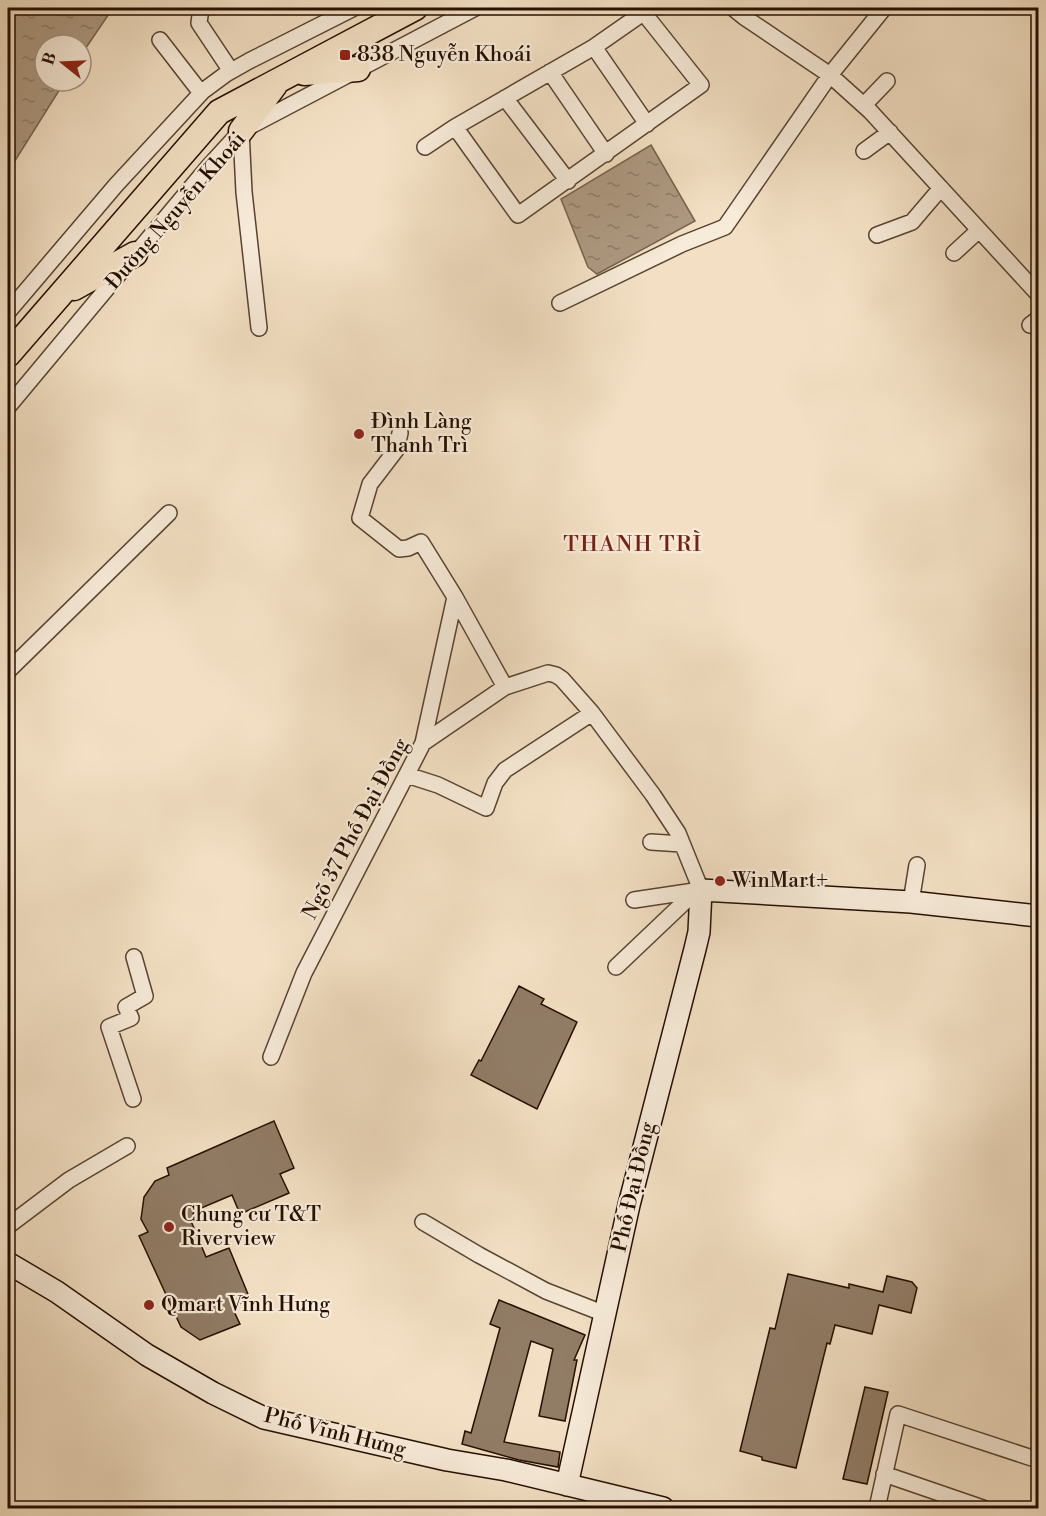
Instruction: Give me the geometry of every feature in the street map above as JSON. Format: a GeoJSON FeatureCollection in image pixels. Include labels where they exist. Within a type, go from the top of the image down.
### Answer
{"type":"FeatureCollection","features":[{"type":"Feature","properties":{"kind":"main road","name":"Đường Nguyễn Khoái"},"geometry":{"type":"LineString","coordinates":[[8,355],[219,112],[415,8]]}},
{"type":"Feature","properties":{"kind":"main road"},"geometry":{"type":"LineString","coordinates":[[241,131],[286,77],[358,69]]}},
{"type":"Feature","properties":{"kind":"main road"},"geometry":{"type":"LineString","coordinates":[[59,296],[135,254]]}},
{"type":"Feature","properties":{"kind":"street"},"geometry":{"type":"LineString","coordinates":[[201,8],[199,23],[231,71]]}},
{"type":"Feature","properties":{"kind":"street"},"geometry":{"type":"LineString","coordinates":[[8,312],[116,185],[201,93],[231,71],[354,8]]}},
{"type":"Feature","properties":{"kind":"street","name":"Đường Nguyễn Khoái"},"geometry":{"type":"LineString","coordinates":[[8,407],[241,131],[475,8]]}},
{"type":"Feature","properties":{"kind":"street"},"geometry":{"type":"LineString","coordinates":[[733,8],[830,75],[864,105],[1038,294]]}},
{"type":"Feature","properties":{"kind":"street"},"geometry":{"type":"LineString","coordinates":[[560,303],[681,244],[725,226],[830,75],[884,8]]}},
{"type":"Feature","properties":{"kind":"street"},"geometry":{"type":"LineString","coordinates":[[425,147],[455,127],[594,47],[647,10],[701,85],[518,215],[455,127]]}},
{"type":"Feature","properties":{"kind":"street"},"geometry":{"type":"LineString","coordinates":[[160,40],[201,93]]}},
{"type":"Feature","properties":{"kind":"street"},"geometry":{"type":"LineString","coordinates":[[594,47],[647,124]]}},
{"type":"Feature","properties":{"kind":"street"},"geometry":{"type":"LineString","coordinates":[[550,72],[606,154]]}},
{"type":"Feature","properties":{"kind":"street"},"geometry":{"type":"LineString","coordinates":[[864,105],[887,81]]}},
{"type":"Feature","properties":{"kind":"street"},"geometry":{"type":"LineString","coordinates":[[505,98],[568,181]]}},
{"type":"Feature","properties":{"kind":"street"},"geometry":{"type":"LineString","coordinates":[[241,131],[244,192],[259,328]]}},
{"type":"Feature","properties":{"kind":"street"},"geometry":{"type":"LineString","coordinates":[[864,150],[890,132]]}},
{"type":"Feature","properties":{"kind":"street"},"geometry":{"type":"LineString","coordinates":[[877,235],[912,222],[941,188]]}},
{"type":"Feature","properties":{"kind":"street"},"geometry":{"type":"LineString","coordinates":[[954,253],[979,230]]}},
{"type":"Feature","properties":{"kind":"street"},"geometry":{"type":"LineString","coordinates":[[400,433],[396,450],[370,484],[360,518],[399,549],[421,542],[455,597],[505,687]]}},
{"type":"Feature","properties":{"kind":"street"},"geometry":{"type":"LineString","coordinates":[[8,671],[169,513]]}},
{"type":"Feature","properties":{"kind":"street"},"geometry":{"type":"LineString","coordinates":[[423,743],[455,597]]}},
{"type":"Feature","properties":{"kind":"street","name":"Ngõ 37 Phố Đại Đồng"},"geometry":{"type":"LineString","coordinates":[[271,1057],[304,973],[423,743],[505,687],[548,674],[556,675],[592,714],[653,795],[678,833],[691,864]]}},
{"type":"Feature","properties":{"kind":"street"},"geometry":{"type":"LineString","coordinates":[[406,775],[438,785],[486,808],[495,783],[505,770],[592,714]]}},
{"type":"Feature","properties":{"kind":"street"},"geometry":{"type":"LineString","coordinates":[[651,842],[682,843]]}},
{"type":"Feature","properties":{"kind":"street","name":"Phố Đại Đồng"},"geometry":{"type":"LineString","coordinates":[[567,1485],[644,1140],[699,932],[699,891],[691,864]]}},
{"type":"Feature","properties":{"kind":"street"},"geometry":{"type":"LineString","coordinates":[[910,902],[917,865]]}},
{"type":"Feature","properties":{"kind":"street"},"geometry":{"type":"LineString","coordinates":[[616,967],[699,891]]}},
{"type":"Feature","properties":{"kind":"street"},"geometry":{"type":"LineString","coordinates":[[634,900],[699,891],[910,902],[1038,916]]}},
{"type":"Feature","properties":{"kind":"street"},"geometry":{"type":"LineString","coordinates":[[134,957],[145,996],[126,1007],[131,1018],[110,1027],[134,1099]]}},
{"type":"Feature","properties":{"kind":"street"},"geometry":{"type":"LineString","coordinates":[[8,1226],[69,1180],[128,1146]]}},
{"type":"Feature","properties":{"kind":"street"},"geometry":{"type":"LineString","coordinates":[[423,1222],[479,1256],[546,1291],[604,1314]]}},
{"type":"Feature","properties":{"kind":"street","name":"Phố Vĩnh Hưng"},"geometry":{"type":"LineString","coordinates":[[8,1263],[57,1292],[147,1355],[213,1394],[264,1418],[447,1460],[506,1470],[663,1509]]}},
{"type":"Feature","properties":{"kind":"street"},"geometry":{"type":"LineString","coordinates":[[877,1509],[898,1414],[1038,1460]]}},
{"type":"Feature","properties":{"kind":"street"},"geometry":{"type":"LineString","coordinates":[[884,1474],[983,1509]]}},
{"type":"Feature","properties":{"kind":"water"},"geometry":{"type":"Polygon","coordinates":[[[8,8],[113,8],[93,37],[93,33],[33,33],[33,93],[57,93],[8,172],[8,8]]]}},
{"type":"Feature","properties":{"kind":"water"},"geometry":{"type":"Polygon","coordinates":[[[651,145],[695,221],[597,274],[588,267],[561,199],[651,145]]]}},
{"type":"Feature","properties":{"kind":"building"},"geometry":{"type":"Polygon","coordinates":[[[519,986],[544,999],[541,1004],[577,1022],[537,1109],[471,1075],[479,1060],[481,1061],[519,986]]]}},
{"type":"Feature","properties":{"kind":"building","name":"Chung cư T&T Riverview"},"geometry":{"type":"Polygon","coordinates":[[[274,1121],[294,1168],[280,1174],[289,1193],[240,1214],[232,1195],[194,1211],[191,1221],[206,1257],[229,1248],[250,1299],[232,1307],[240,1324],[200,1340],[181,1327],[139,1236],[148,1232],[141,1219],[144,1197],[155,1181],[169,1175],[167,1168],[274,1121]]]}},
{"type":"Feature","properties":{"kind":"building"},"geometry":{"type":"Polygon","coordinates":[[[788,1274],[849,1288],[849,1284],[883,1292],[887,1276],[912,1282],[917,1288],[911,1313],[879,1305],[872,1334],[835,1325],[830,1344],[827,1343],[796,1468],[762,1460],[762,1457],[740,1451],[770,1328],[775,1329],[788,1274]]]}},
{"type":"Feature","properties":{"kind":"building"},"geometry":{"type":"Polygon","coordinates":[[[499,1300],[585,1335],[574,1360],[577,1360],[565,1421],[539,1416],[553,1349],[531,1341],[504,1442],[560,1452],[558,1467],[519,1460],[462,1444],[465,1431],[471,1433],[500,1328],[490,1324],[499,1300]]]}},
{"type":"Feature","properties":{"kind":"building"},"geometry":{"type":"Polygon","coordinates":[[[865,1387],[888,1392],[867,1484],[843,1479],[865,1387]]]}},
{"type":"Feature","properties":{"kind":"place","name":"838 Nguyễn Khoái"},"geometry":{"type":"Point","coordinates":[345,55]}},
{"type":"Feature","properties":{"kind":"place","name":"Đình Làng Thanh Trì"},"geometry":{"type":"Point","coordinates":[359,434]}},
{"type":"Feature","properties":{"kind":"place","name":"WinMart+"},"geometry":{"type":"Point","coordinates":[720,881]}},
{"type":"Feature","properties":{"kind":"place","name":"Chung cư T&T Riverview"},"geometry":{"type":"Point","coordinates":[169,1227]}},
{"type":"Feature","properties":{"kind":"place","name":"Qmart Vĩnh Hưng"},"geometry":{"type":"Point","coordinates":[149,1305]}},
{"type":"Feature","properties":{"kind":"district","name":"THANH TRÌ"},"geometry":{"type":"Point","coordinates":[633,544]}}]}
